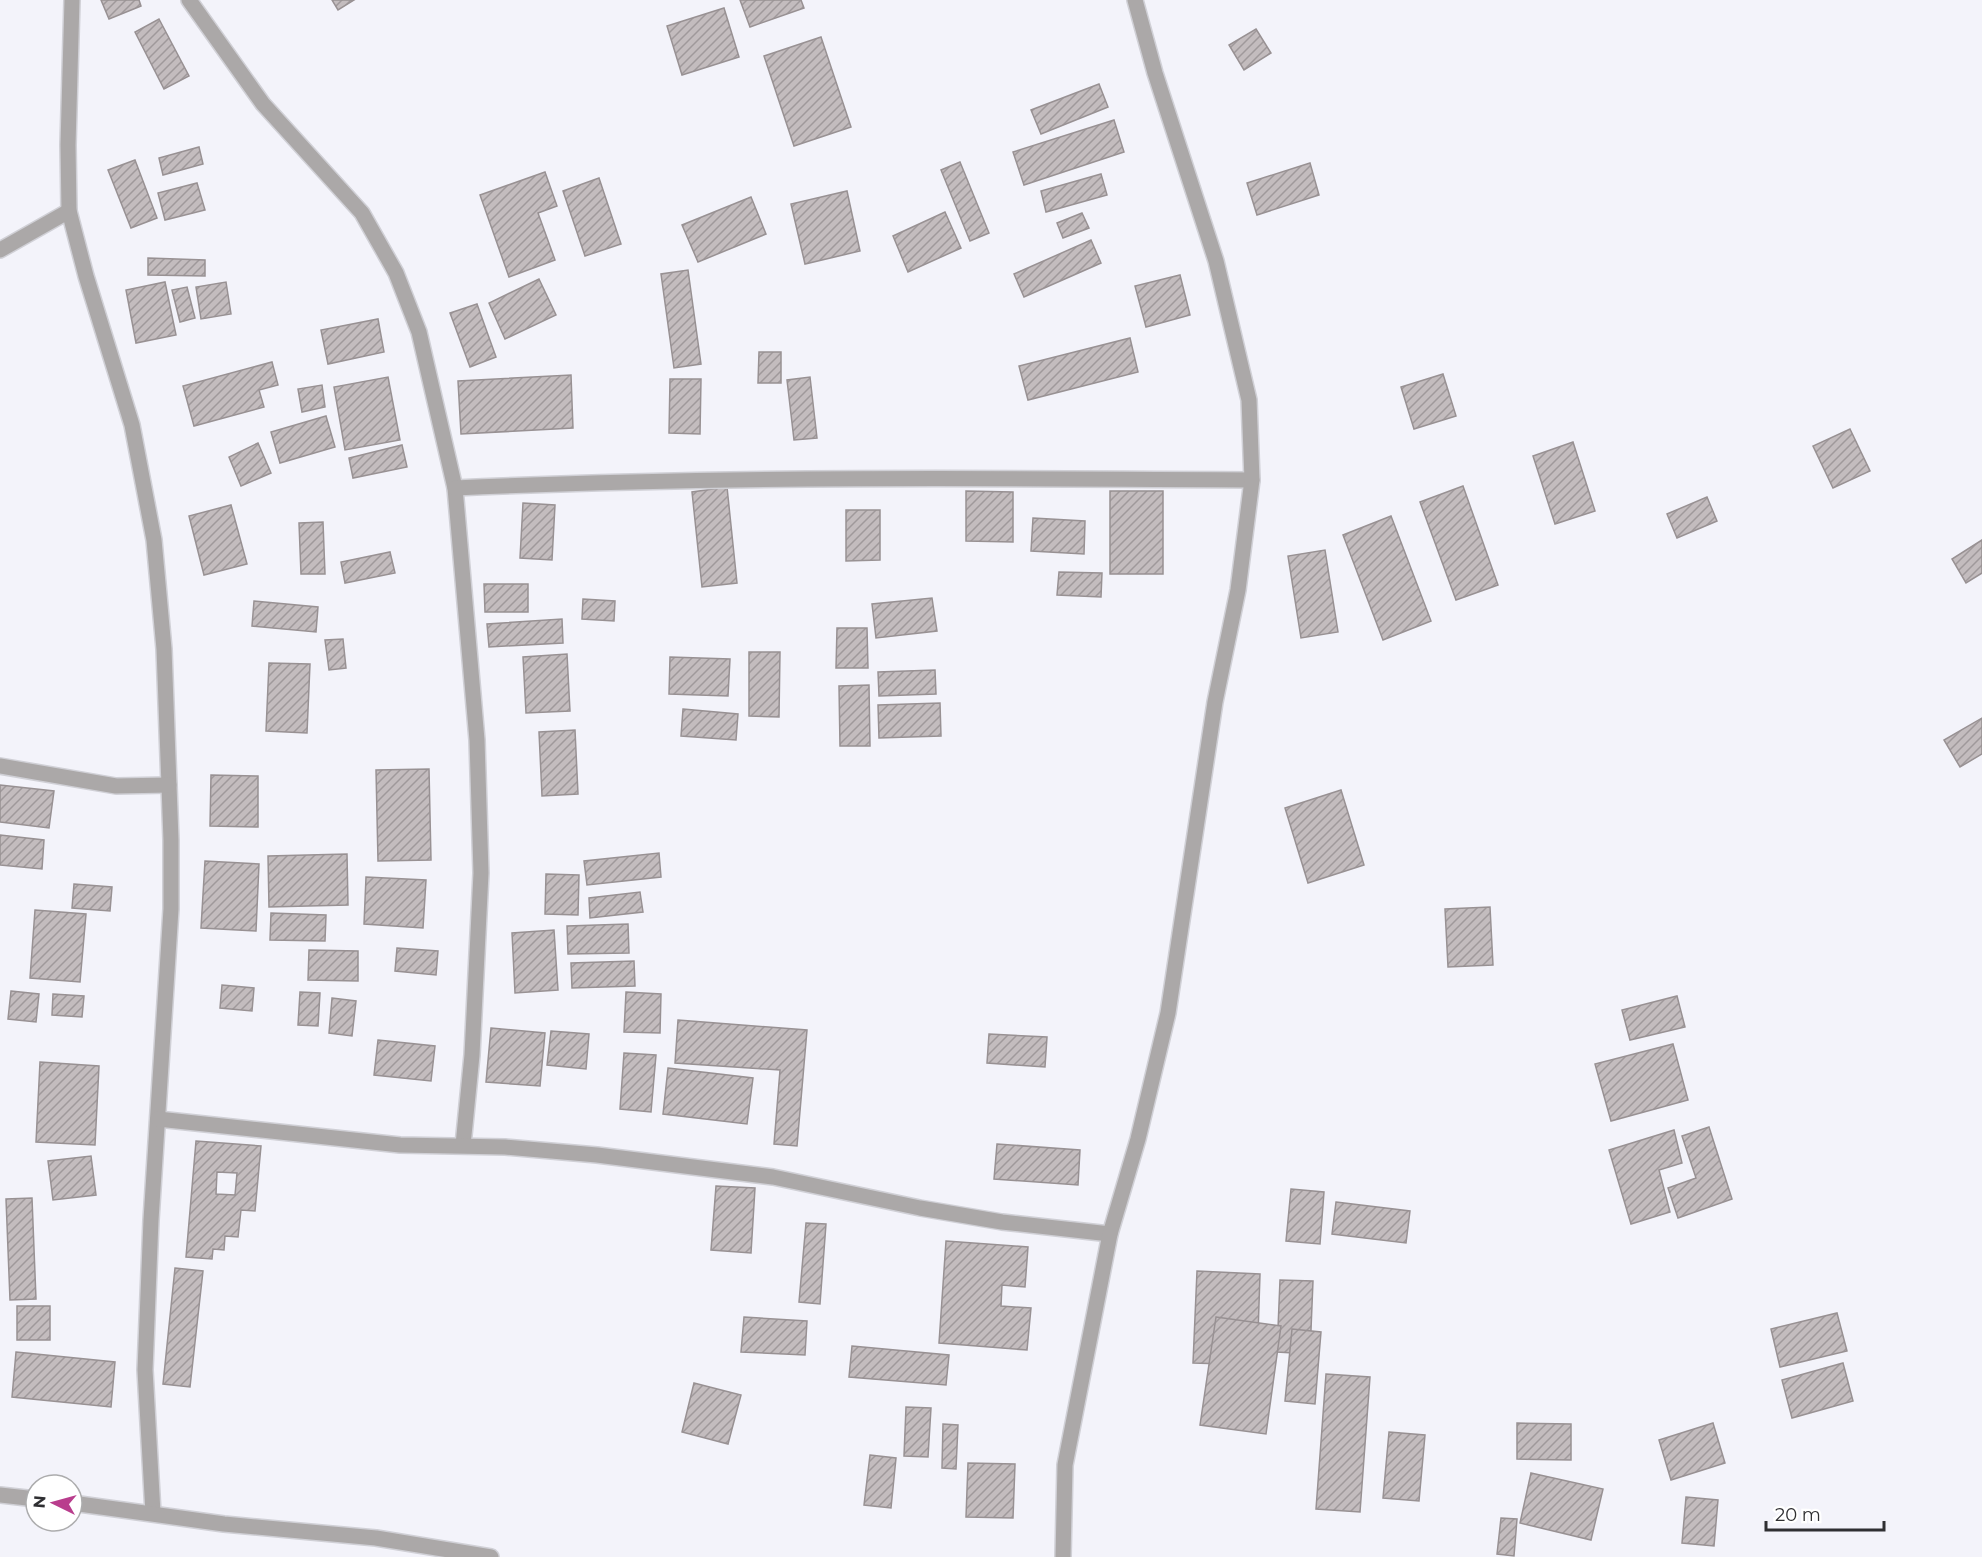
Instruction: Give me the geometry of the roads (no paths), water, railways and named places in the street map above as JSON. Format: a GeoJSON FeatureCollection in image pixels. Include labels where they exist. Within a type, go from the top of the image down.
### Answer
{"type":"FeatureCollection","features":[{"type":"Feature","properties":{"kind":"street"},"geometry":{"type":"LineString","coordinates":[[72,0],[68,145],[69,211],[86,276],[132,425],[154,540],[164,650],[171,909],[145,1370],[153,1513]]}},
{"type":"Feature","properties":{"kind":"street"},"geometry":{"type":"LineString","coordinates":[[189,0],[263,104],[362,213],[396,273],[419,332],[455,488],[477,740],[481,873],[472,1055],[463,1145]]}},
{"type":"Feature","properties":{"kind":"street"},"geometry":{"type":"LineString","coordinates":[[1063,1557],[1065,1465],[1110,1234],[1138,1139],[1168,1012],[1215,702],[1238,590],[1252,480],[1249,400],[1216,261],[1155,73],[1135,0]]}},
{"type":"Feature","properties":{"kind":"street"},"geometry":{"type":"LineString","coordinates":[[0,250],[69,211]]}},
{"type":"Feature","properties":{"kind":"street"},"geometry":{"type":"LineString","coordinates":[[455,488],[619,481],[985,478],[1252,480]]}},
{"type":"Feature","properties":{"kind":"street"},"geometry":{"type":"LineString","coordinates":[[0,766],[116,786],[169,785]]}},
{"type":"Feature","properties":{"kind":"street"},"geometry":{"type":"LineString","coordinates":[[158,1119],[400,1145],[463,1145],[597,1155],[773,1177],[967,1216],[1110,1234]]}},
{"type":"Feature","properties":{"kind":"street"},"geometry":{"type":"LineString","coordinates":[[0,1495],[24,1498]]}},
{"type":"Feature","properties":{"kind":"street"},"geometry":{"type":"LineString","coordinates":[[84,1504],[224,1524],[376,1538],[491,1557]]}}]}
